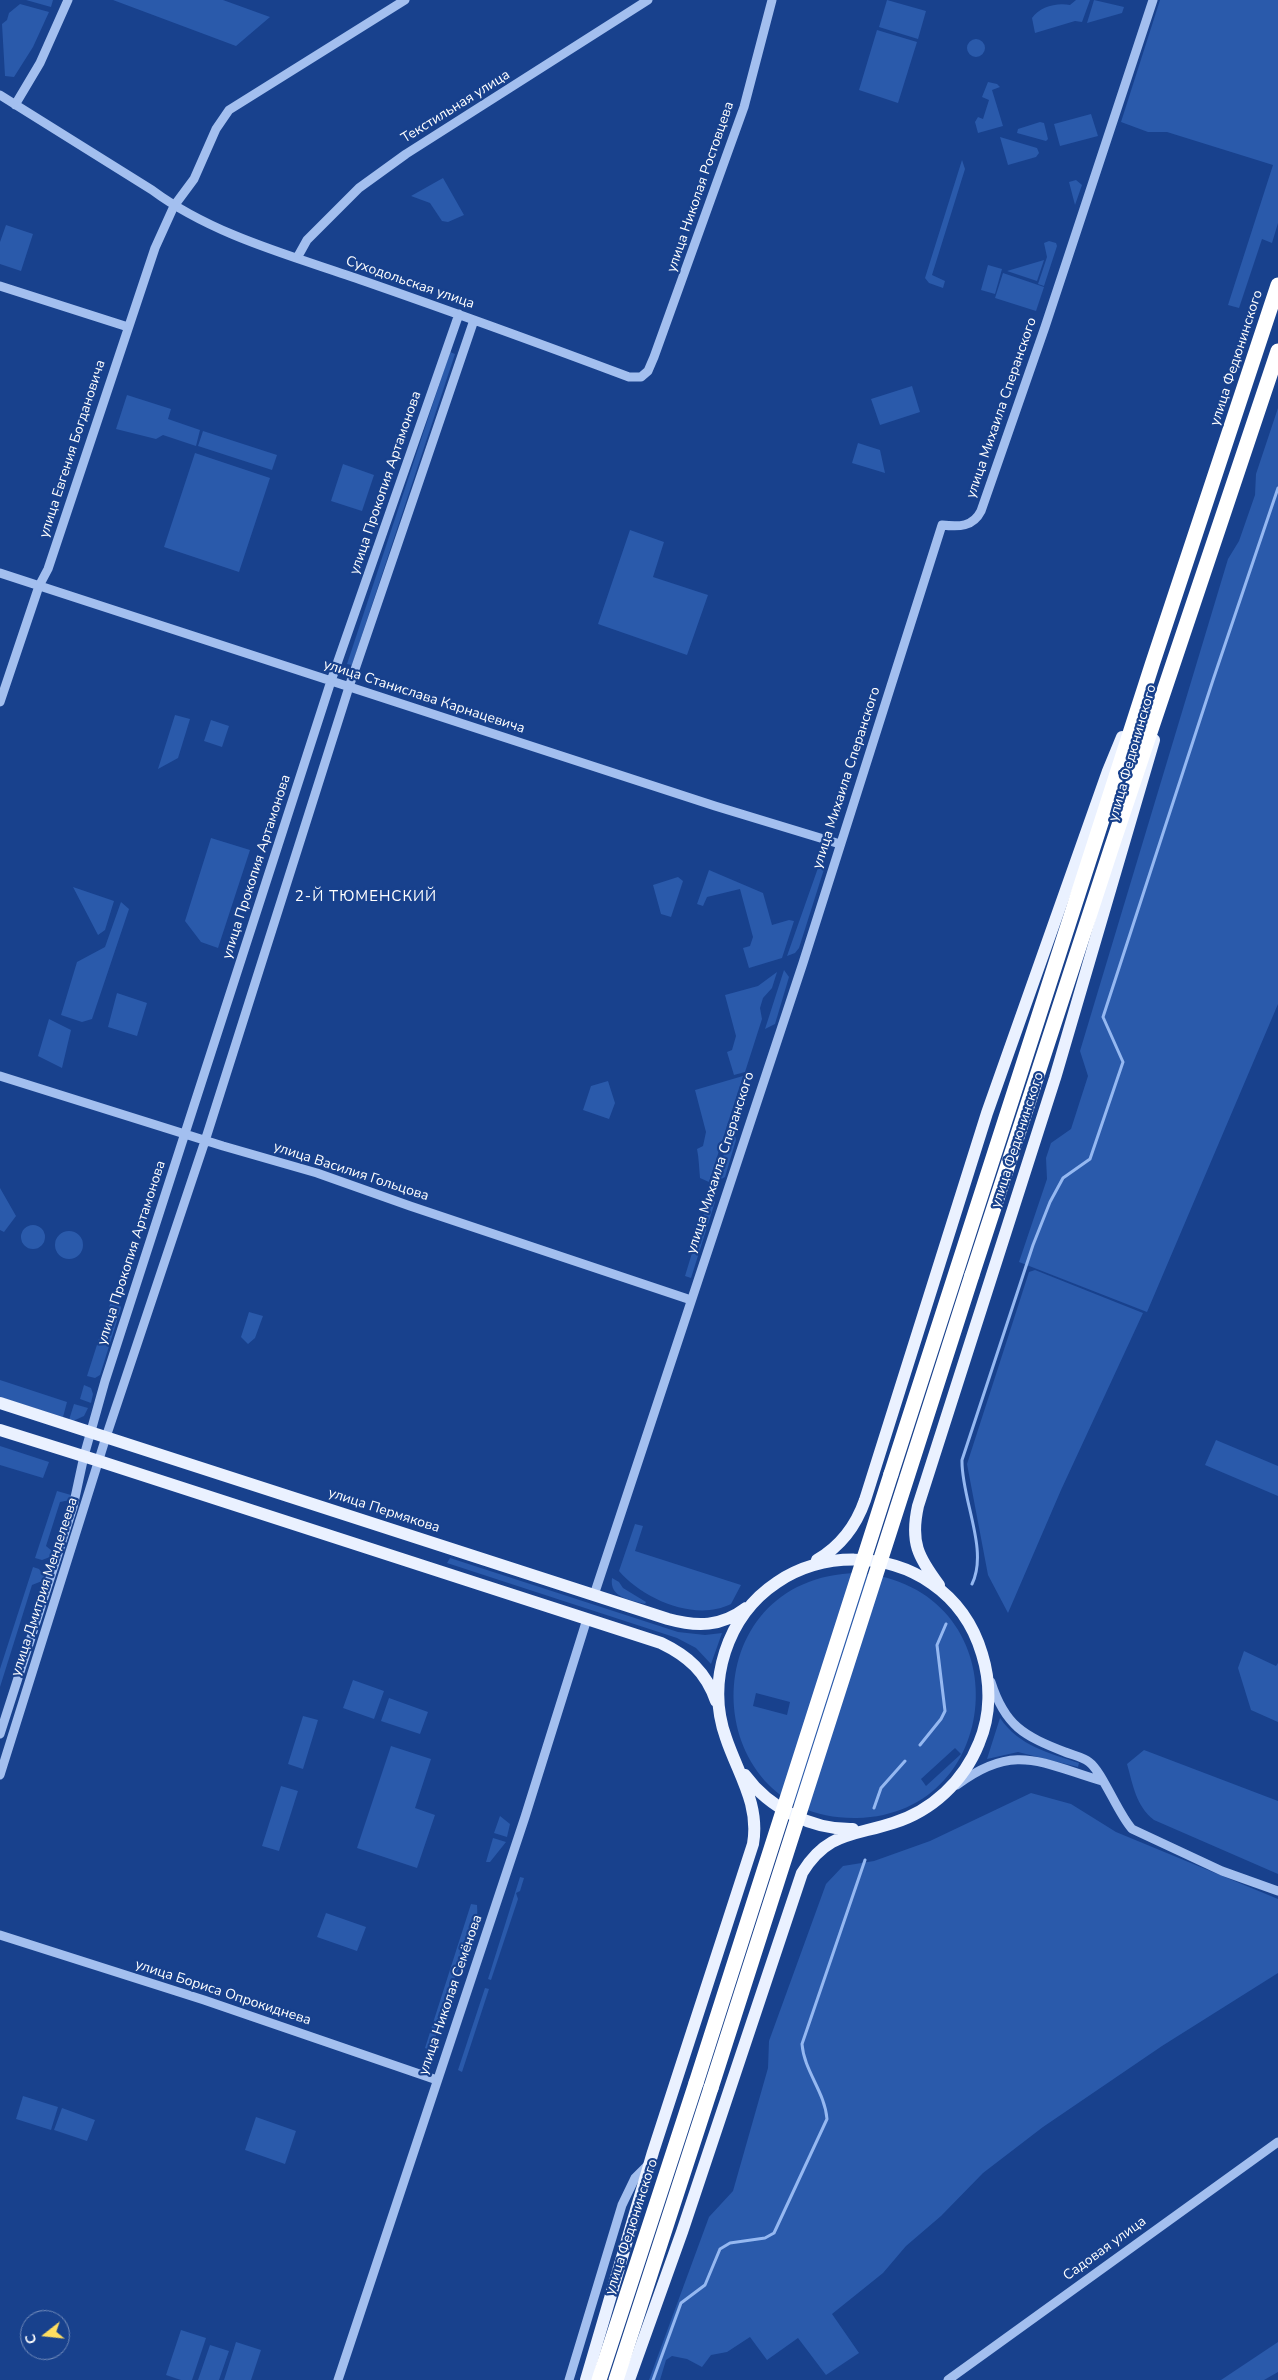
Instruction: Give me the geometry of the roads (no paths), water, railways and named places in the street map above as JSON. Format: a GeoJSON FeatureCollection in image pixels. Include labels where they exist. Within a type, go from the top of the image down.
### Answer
{"type":"FeatureCollection","features":[{"type":"Feature","properties":{"kind":"highway","name":"улица Федюнинского"},"geometry":{"type":"LineString","coordinates":[[599,2380],[1151,669],[1278,285]]}},
{"type":"Feature","properties":{"kind":"highway","name":"улица Федюнинского"},"geometry":{"type":"LineString","coordinates":[[616,2380],[972,1275],[1111,849],[1172,673],[1278,351]]}},
{"type":"Feature","properties":{"kind":"main road","name":"улица Федюнинского"},"geometry":{"type":"LineString","coordinates":[[797,1571],[819,1559],[838,1545],[853,1527],[862,1510],[1005,1060],[1074,873],[1108,771],[1151,669]]}},
{"type":"Feature","properties":{"kind":"main road","name":"улица Федюнинского"},"geometry":{"type":"LineString","coordinates":[[956,1606],[927,1569],[917,1550],[914,1532],[918,1506],[1055,1078],[1108,894],[1144,781],[1172,673]]}},
{"type":"Feature","properties":{"kind":"main road","name":"улица Пермякова"},"geometry":{"type":"LineString","coordinates":[[0,1403],[668,1620],[694,1625],[717,1624],[756,1600]]}},
{"type":"Feature","properties":{"kind":"main road"},"geometry":{"type":"LineString","coordinates":[[0,1430],[661,1643],[684,1656],[707,1679],[720,1714]]}},
{"type":"Feature","properties":{"kind":"main road"},"geometry":{"type":"LineString","coordinates":[[586,2380],[650,2163],[756,1830],[754,1808],[725,1737],[720,1714],[718,1689],[725,1653],[734,1630],[756,1600],[775,1584],[797,1571],[821,1562],[841,1559],[882,1562],[919,1576],[945,1595],[956,1606],[974,1633],[985,1664],[989,1696],[984,1728],[976,1750],[964,1771],[943,1796],[913,1816],[854,1832],[834,1840],[810,1860],[802,1873],[682,2232],[629,2380]]}},
{"type":"Feature","properties":{"kind":"main road"},"geometry":{"type":"LineString","coordinates":[[735,1758],[748,1778],[761,1792],[775,1804],[798,1817],[834,1828],[878,1827]]}},
{"type":"Feature","properties":{"kind":"street"},"geometry":{"type":"LineString","coordinates":[[16,105],[40,63],[68,0]]}},
{"type":"Feature","properties":{"kind":"street"},"geometry":{"type":"LineString","coordinates":[[174,206],[194,179],[216,129],[229,110],[405,0]]}},
{"type":"Feature","properties":{"kind":"street","name":"Текстильная улица"},"geometry":{"type":"LineString","coordinates":[[297,258],[307,240],[359,188],[406,154],[648,0]]}},
{"type":"Feature","properties":{"kind":"street","name":"улица Николая Ростовцева"},"geometry":{"type":"LineString","coordinates":[[641,377],[648,371],[654,357],[714,194],[744,107],[772,0]]}},
{"type":"Feature","properties":{"kind":"street","name":"улица Михаила Сперанского"},"geometry":{"type":"LineString","coordinates":[[594,1595],[840,844],[942,525],[967,525],[977,520],[981,511],[1045,326],[1153,0]]}},
{"type":"Feature","properties":{"kind":"street","name":"Суходольская улица"},"geometry":{"type":"LineString","coordinates":[[0,95],[152,190],[174,206],[251,242],[458,314],[629,377],[641,377]]}},
{"type":"Feature","properties":{"kind":"street","name":"улица Евгения Богдановича"},"geometry":{"type":"LineString","coordinates":[[0,702],[39,586],[48,569],[128,327],[159,239],[174,206]]}},
{"type":"Feature","properties":{"kind":"street"},"geometry":{"type":"LineString","coordinates":[[0,286],[128,327]]}},
{"type":"Feature","properties":{"kind":"street","name":"улица Прокопия Артамонова"},"geometry":{"type":"LineString","coordinates":[[91,1432],[105,1381],[331,681],[458,314]]}},
{"type":"Feature","properties":{"kind":"street"},"geometry":{"type":"LineString","coordinates":[[106,1437],[205,1141],[349,687],[474,320]]}},
{"type":"Feature","properties":{"kind":"street","name":"улица Станислава Карнацевича"},"geometry":{"type":"LineString","coordinates":[[0,573],[840,844]]}},
{"type":"Feature","properties":{"kind":"street","name":"улица Василия Гольцова"},"geometry":{"type":"LineString","coordinates":[[0,1076],[185,1135],[317,1173],[691,1300]]}},
{"type":"Feature","properties":{"kind":"street","name":"улица Дмитрия Менделеева"},"geometry":{"type":"LineString","coordinates":[[0,1734],[73,1507],[91,1432]]}},
{"type":"Feature","properties":{"kind":"street","name":"улица Дмитрия Менделеева"},"geometry":{"type":"LineString","coordinates":[[0,1775],[106,1437]]}},
{"type":"Feature","properties":{"kind":"street","name":"улица Николая Семёнова"},"geometry":{"type":"LineString","coordinates":[[338,2380],[519,1836],[587,1619]]}},
{"type":"Feature","properties":{"kind":"street"},"geometry":{"type":"LineString","coordinates":[[985,1664],[999,1705],[1012,1724],[1035,1740],[1090,1762],[1124,1821],[1132,1829],[1222,1871],[1278,1891]]}},
{"type":"Feature","properties":{"kind":"street"},"geometry":{"type":"LineString","coordinates":[[943,1796],[981,1769],[1010,1759],[1031,1760],[1102,1781]]}},
{"type":"Feature","properties":{"kind":"street","name":"улица Бориса Опрокиднева"},"geometry":{"type":"LineString","coordinates":[[0,1935],[204,2000],[437,2080]]}},
{"type":"Feature","properties":{"kind":"street","name":"Садовая улица"},"geometry":{"type":"LineString","coordinates":[[948,2380],[1278,2142]]}},
{"type":"Feature","properties":{"kind":"street"},"geometry":{"type":"LineString","coordinates":[[569,2380],[622,2205],[635,2178],[650,2163]]}},
{"type":"Feature","properties":{"kind":"waterway"},"geometry":{"type":"LineString","coordinates":[[972,1584],[976,1570],[976,1540],[963,1475],[962,1460],[1033,1245],[1050,1202],[1063,1178],[1090,1159],[1123,1062],[1103,1017],[1278,488]]}},
{"type":"Feature","properties":{"kind":"waterway"},"geometry":{"type":"LineString","coordinates":[[920,1745],[941,1719],[945,1711],[937,1645],[946,1624]]}},
{"type":"Feature","properties":{"kind":"waterway"},"geometry":{"type":"LineString","coordinates":[[874,1808],[881,1788],[905,1761]]}},
{"type":"Feature","properties":{"kind":"waterway"},"geometry":{"type":"LineString","coordinates":[[653,2380],[681,2303],[705,2285],[720,2249],[730,2243],[765,2238],[774,2233],[827,2119],[823,2100],[806,2063],[802,2044],[865,1860]]}},
{"type":"Feature","properties":{"kind":"district","name":"2-Й ТЮМЕНСКИЙ"},"geometry":{"type":"Point","coordinates":[366,897]}}]}
